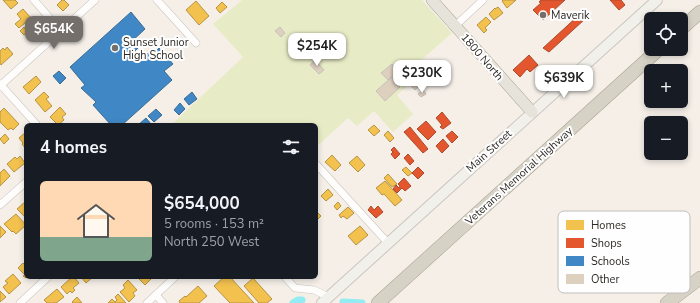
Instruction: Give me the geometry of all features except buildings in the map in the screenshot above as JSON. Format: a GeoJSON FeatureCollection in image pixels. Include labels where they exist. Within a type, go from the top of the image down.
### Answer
{"type":"FeatureCollection","features":[{"type":"Feature","properties":{"kind":"highway"},"geometry":{"type":"LineString","coordinates":[[688,23],[700,12]]}},
{"type":"Feature","properties":{"kind":"highway","name":"Veterans Memorial Highway"},"geometry":{"type":"LineString","coordinates":[[378,303],[651,56]]}},
{"type":"Feature","properties":{"kind":"highway"},"geometry":{"type":"LineString","coordinates":[[690,286],[700,278]]}},
{"type":"Feature","properties":{"kind":"highway"},"geometry":{"type":"LineString","coordinates":[[667,303],[680,293]]}},
{"type":"Feature","properties":{"kind":"main road","name":"1800 North"},"geometry":{"type":"LineString","coordinates":[[432,0],[532,112]]}},
{"type":"Feature","properties":{"kind":"main road","name":"Main Street"},"geometry":{"type":"LineString","coordinates":[[325,300],[657,0]]}},
{"type":"Feature","properties":{"kind":"street"},"geometry":{"type":"LineString","coordinates":[[34,0],[61,31]]}},
{"type":"Feature","properties":{"kind":"street"},"geometry":{"type":"LineString","coordinates":[[35,123],[0,85],[95,0]]}},
{"type":"Feature","properties":{"kind":"street"},"geometry":{"type":"LineString","coordinates":[[157,0],[196,43]]}},
{"type":"Feature","properties":{"kind":"street"},"geometry":{"type":"LineString","coordinates":[[455,26],[483,0]]}},
{"type":"Feature","properties":{"kind":"street"},"geometry":{"type":"LineString","coordinates":[[318,166],[388,243]]}},
{"type":"Feature","properties":{"kind":"street"},"geometry":{"type":"LineString","coordinates":[[0,205],[24,184]]}},
{"type":"Feature","properties":{"kind":"street"},"geometry":{"type":"LineString","coordinates":[[20,303],[46,279]]}},
{"type":"Feature","properties":{"kind":"street"},"geometry":{"type":"LineString","coordinates":[[147,303],[173,279]]}},
{"type":"Feature","properties":{"kind":"street"},"geometry":{"type":"LineString","coordinates":[[286,279],[295,288],[314,290],[325,300]]}},
{"type":"Feature","properties":{"kind":"street"},"geometry":{"type":"LineString","coordinates":[[156,295],[163,303]]}},
{"type":"Feature","properties":{"kind":"green space"},"geometry":{"type":"Polygon","coordinates":[[[242,0],[422,0],[452,33],[402,77],[408,85],[397,95],[413,114],[393,132],[374,111],[357,126],[348,118],[318,145],[318,123],[173,123],[243,57],[213,24],[242,0]]]}},
{"type":"Feature","properties":{"kind":"waterway"},"geometry":{"type":"LineString","coordinates":[[293,303],[298,300],[302,300]]}},
{"type":"Feature","properties":{"kind":"waterway"},"geometry":{"type":"LineString","coordinates":[[343,302],[362,303]]}},
{"type":"Feature","properties":{"kind":"place","name":"Maverik"},"geometry":{"type":"Point","coordinates":[543,15]}},
{"type":"Feature","properties":{"kind":"place","name":"Sunset Junior High School"},"geometry":{"type":"Point","coordinates":[115,48]}}]}
